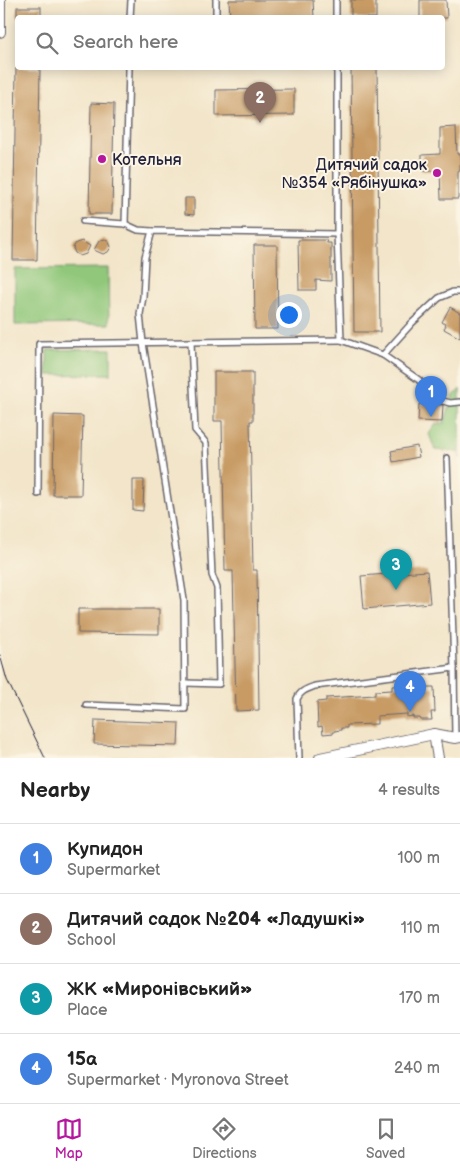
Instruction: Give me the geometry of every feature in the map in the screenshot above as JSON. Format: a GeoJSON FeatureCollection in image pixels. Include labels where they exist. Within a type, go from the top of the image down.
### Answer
{"type":"FeatureCollection","features":[{"type":"Feature","properties":{"kind":"street"},"geometry":{"type":"LineString","coordinates":[[0,0],[0,32]]}},
{"type":"Feature","properties":{"kind":"street"},"geometry":{"type":"LineString","coordinates":[[324,757],[434,734],[457,738]]}},
{"type":"Feature","properties":{"kind":"street"},"geometry":{"type":"LineString","coordinates":[[434,734],[438,758]]}},
{"type":"Feature","properties":{"kind":"lane"},"geometry":{"type":"LineString","coordinates":[[130,15],[131,0]]}},
{"type":"Feature","properties":{"kind":"lane"},"geometry":{"type":"LineString","coordinates":[[216,0],[216,15]]}},
{"type":"Feature","properties":{"kind":"lane"},"geometry":{"type":"LineString","coordinates":[[336,0],[336,15]]}},
{"type":"Feature","properties":{"kind":"lane"},"geometry":{"type":"LineString","coordinates":[[125,224],[129,70]]}},
{"type":"Feature","properties":{"kind":"lane"},"geometry":{"type":"LineString","coordinates":[[337,70],[341,340]]}},
{"type":"Feature","properties":{"kind":"lane"},"geometry":{"type":"LineString","coordinates":[[84,221],[125,224],[138,230],[152,231],[338,234]]}},
{"type":"Feature","properties":{"kind":"lane"},"geometry":{"type":"LineString","coordinates":[[86,705],[185,709],[184,600],[140,314],[145,258],[152,231]]}},
{"type":"Feature","properties":{"kind":"lane"},"geometry":{"type":"LineString","coordinates":[[383,355],[412,323],[439,298],[453,292],[460,292]]}},
{"type":"Feature","properties":{"kind":"lane"},"geometry":{"type":"LineString","coordinates":[[38,494],[39,344],[341,340],[383,355],[419,380],[433,398],[450,403],[460,402]]}},
{"type":"Feature","properties":{"kind":"lane"},"geometry":{"type":"LineString","coordinates":[[185,683],[219,684],[217,588],[212,575],[206,443],[195,430],[191,342]]}},
{"type":"Feature","properties":{"kind":"lane"},"geometry":{"type":"LineString","coordinates":[[447,458],[457,738]]}},
{"type":"Feature","properties":{"kind":"lane"},"geometry":{"type":"LineString","coordinates":[[300,758],[297,699],[299,694],[307,689],[315,686],[454,668]]}},
{"type":"Feature","properties":{"kind":"green space"},"geometry":{"type":"Polygon","coordinates":[[[108,268],[109,324],[15,325],[15,269],[108,268]]]}},
{"type":"Feature","properties":{"kind":"green space"},"geometry":{"type":"Polygon","coordinates":[[[111,349],[111,374],[47,375],[47,350],[111,349]]]}},
{"type":"Feature","properties":{"kind":"green space"},"geometry":{"type":"Polygon","coordinates":[[[460,389],[460,458],[459,452],[435,450],[429,434],[436,424],[444,423],[453,397],[460,389]]]}},
{"type":"Feature","properties":{"kind":"building"},"geometry":{"type":"Polygon","coordinates":[[[229,0],[313,0],[314,15],[230,15],[229,0]]]}},
{"type":"Feature","properties":{"kind":"building"},"geometry":{"type":"Polygon","coordinates":[[[351,0],[376,0],[376,15],[351,15],[351,0]]]}},
{"type":"Feature","properties":{"kind":"building"},"geometry":{"type":"Polygon","coordinates":[[[420,0],[446,0],[447,18],[445,18],[445,15],[420,15],[420,0]]]}},
{"type":"Feature","properties":{"kind":"building"},"geometry":{"type":"Polygon","coordinates":[[[17,7],[41,7],[41,15],[17,15],[17,7]]]}},
{"type":"Feature","properties":{"kind":"building"},"geometry":{"type":"Polygon","coordinates":[[[16,70],[40,70],[37,260],[13,260],[16,70]]]}},
{"type":"Feature","properties":{"kind":"building"},"geometry":{"type":"Polygon","coordinates":[[[351,70],[377,70],[380,332],[354,332],[351,70]]]}},
{"type":"Feature","properties":{"kind":"building"},"geometry":{"type":"Polygon","coordinates":[[[294,89],[294,115],[216,116],[216,90],[294,89]]]}},
{"type":"Feature","properties":{"kind":"building","name":"Котельня"},"geometry":{"type":"Polygon","coordinates":[[[91,103],[114,104],[112,214],[89,214],[91,103]]]}},
{"type":"Feature","properties":{"kind":"building"},"geometry":{"type":"Polygon","coordinates":[[[456,127],[457,154],[460,154],[458,199],[441,199],[440,171],[422,171],[422,155],[440,154],[440,128],[456,127]]]}},
{"type":"Feature","properties":{"kind":"building"},"geometry":{"type":"Polygon","coordinates":[[[185,198],[194,198],[194,215],[185,214],[185,198]]]}},
{"type":"Feature","properties":{"kind":"building"},"geometry":{"type":"Polygon","coordinates":[[[104,239],[109,242],[111,247],[108,252],[103,254],[94,250],[99,241],[104,239]]]}},
{"type":"Feature","properties":{"kind":"building"},"geometry":{"type":"Polygon","coordinates":[[[298,240],[326,240],[327,243],[331,243],[331,281],[316,280],[316,290],[299,290],[298,240]]]}},
{"type":"Feature","properties":{"kind":"building"},"geometry":{"type":"Polygon","coordinates":[[[82,241],[90,246],[86,254],[80,256],[75,253],[73,248],[76,243],[82,241]]]}},
{"type":"Feature","properties":{"kind":"building"},"geometry":{"type":"Polygon","coordinates":[[[254,245],[277,245],[278,329],[255,329],[254,245]]]}},
{"type":"Feature","properties":{"kind":"building"},"geometry":{"type":"Polygon","coordinates":[[[450,307],[460,313],[460,338],[444,329],[446,325],[442,322],[450,307]]]}},
{"type":"Feature","properties":{"kind":"building"},"geometry":{"type":"Polygon","coordinates":[[[214,372],[253,372],[253,421],[250,421],[253,570],[257,570],[259,710],[236,711],[233,571],[225,571],[222,421],[214,421],[214,372]]]}},
{"type":"Feature","properties":{"kind":"building"},"geometry":{"type":"Polygon","coordinates":[[[419,404],[443,405],[442,422],[418,421],[419,404]]]}},
{"type":"Feature","properties":{"kind":"building"},"geometry":{"type":"Polygon","coordinates":[[[54,415],[83,416],[81,495],[53,495],[54,415]]]}},
{"type":"Feature","properties":{"kind":"building"},"geometry":{"type":"Polygon","coordinates":[[[417,446],[419,457],[393,462],[391,451],[417,446]]]}},
{"type":"Feature","properties":{"kind":"building"},"geometry":{"type":"Polygon","coordinates":[[[133,480],[144,480],[143,511],[133,510],[133,480]]]}},
{"type":"Feature","properties":{"kind":"building"},"geometry":{"type":"Polygon","coordinates":[[[427,571],[430,603],[364,609],[361,576],[427,571]]]}},
{"type":"Feature","properties":{"kind":"building"},"geometry":{"type":"Polygon","coordinates":[[[78,609],[159,609],[159,634],[78,633],[78,609]]]}},
{"type":"Feature","properties":{"kind":"building"},"geometry":{"type":"Polygon","coordinates":[[[424,684],[424,687],[434,687],[435,712],[431,712],[432,720],[421,720],[420,718],[413,718],[413,716],[407,717],[407,714],[377,716],[377,724],[347,725],[347,728],[341,728],[341,730],[334,731],[334,733],[323,734],[322,726],[318,727],[317,702],[326,701],[326,698],[375,695],[375,691],[392,690],[392,686],[424,684]]]}},
{"type":"Feature","properties":{"kind":"building"},"geometry":{"type":"Polygon","coordinates":[[[95,720],[179,723],[178,746],[94,744],[95,720]]]}},
{"type":"Feature","properties":{"kind":"tram line"},"geometry":{"type":"LineString","coordinates":[[0,655],[7,680],[45,758]]}},
{"type":"Feature","properties":{"kind":"place","name":"Дитячий садок №204 «Ладушкі»"},"geometry":{"type":"Point","coordinates":[260,123]}},
{"type":"Feature","properties":{"kind":"place","name":"Котельня"},"geometry":{"type":"Point","coordinates":[102,159]}},
{"type":"Feature","properties":{"kind":"place","name":"Дитячий садок №354 «Рябінушка»"},"geometry":{"type":"Point","coordinates":[437,173]}},
{"type":"Feature","properties":{"kind":"place","name":"Купидон"},"geometry":{"type":"Point","coordinates":[431,417]}},
{"type":"Feature","properties":{"kind":"place","name":"ЖК «Миронівський»"},"geometry":{"type":"Point","coordinates":[396,590]}},
{"type":"Feature","properties":{"kind":"place","name":"15а"},"geometry":{"type":"Point","coordinates":[410,712]}}]}
